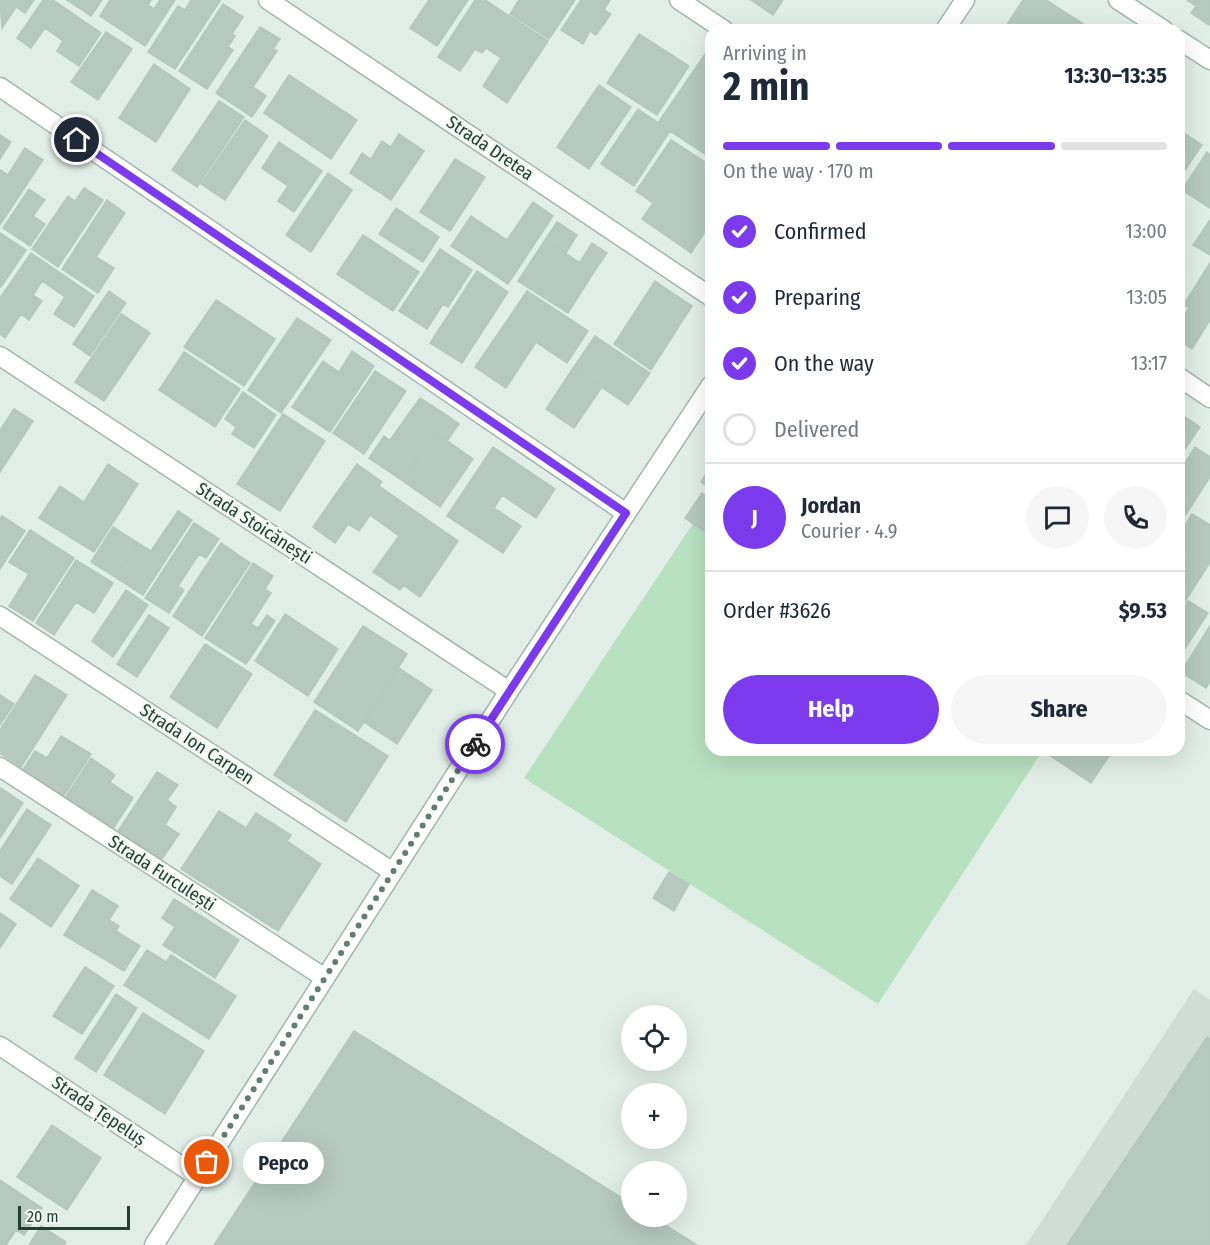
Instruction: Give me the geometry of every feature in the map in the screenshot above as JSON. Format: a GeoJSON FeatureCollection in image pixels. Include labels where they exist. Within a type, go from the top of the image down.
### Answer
{"type":"FeatureCollection","features":[{"type":"Feature","properties":{"kind":"street","name":"Strada Dretea"},"geometry":{"type":"LineString","coordinates":[[268,0],[705,293]]}},
{"type":"Feature","properties":{"kind":"street"},"geometry":{"type":"LineString","coordinates":[[679,0],[715,24]]}},
{"type":"Feature","properties":{"kind":"street"},"geometry":{"type":"LineString","coordinates":[[949,24],[965,0]]}},
{"type":"Feature","properties":{"kind":"street"},"geometry":{"type":"LineString","coordinates":[[1118,0],[1155,24]]}},
{"type":"Feature","properties":{"kind":"street"},"geometry":{"type":"LineString","coordinates":[[1185,44],[1210,60]]}},
{"type":"Feature","properties":{"kind":"street"},"geometry":{"type":"LineString","coordinates":[[0,87],[626,513]]}},
{"type":"Feature","properties":{"kind":"street","name":"Strada Stoicănești"},"geometry":{"type":"LineString","coordinates":[[0,356],[509,691]]}},
{"type":"Feature","properties":{"kind":"street"},"geometry":{"type":"LineString","coordinates":[[1185,381],[1210,398]]}},
{"type":"Feature","properties":{"kind":"street"},"geometry":{"type":"LineString","coordinates":[[154,1245],[509,691],[705,394]]}},
{"type":"Feature","properties":{"kind":"street","name":"Strada Ion Carpen"},"geometry":{"type":"LineString","coordinates":[[0,616],[393,872]]}},
{"type":"Feature","properties":{"kind":"street"},"geometry":{"type":"LineString","coordinates":[[1185,703],[1210,720]]}},
{"type":"Feature","properties":{"kind":"street","name":"Strada Furculești"},"geometry":{"type":"LineString","coordinates":[[0,767],[325,978]]}},
{"type":"Feature","properties":{"kind":"street","name":"Strada Țepeluș"},"geometry":{"type":"LineString","coordinates":[[0,1046],[198,1177]]}},
{"type":"Feature","properties":{"kind":"shaded area"},"geometry":{"type":"Polygon","coordinates":[[[1194,989],[1210,1000],[1210,1245],[1026,1245],[1194,989]]]}},
{"type":"Feature","properties":{"kind":"green space"},"geometry":{"type":"Polygon","coordinates":[[[696,519],[705,524],[705,756],[1039,756],[878,1004],[524,778],[696,519]]]}},
{"type":"Feature","properties":{"kind":"building"},"geometry":{"type":"Polygon","coordinates":[[[0,0],[34,0],[25,13],[16,7],[2,28],[0,0]]]}},
{"type":"Feature","properties":{"kind":"building"},"geometry":{"type":"Polygon","coordinates":[[[43,0],[53,0],[101,33],[79,66],[57,51],[63,41],[45,28],[31,48],[17,38],[43,0]]]}},
{"type":"Feature","properties":{"kind":"building"},"geometry":{"type":"Polygon","coordinates":[[[67,0],[102,0],[91,16],[67,0]]]}},
{"type":"Feature","properties":{"kind":"building"},"geometry":{"type":"Polygon","coordinates":[[[110,0],[151,0],[148,5],[154,9],[160,0],[175,0],[145,46],[100,16],[110,0]]]}},
{"type":"Feature","properties":{"kind":"building"},"geometry":{"type":"Polygon","coordinates":[[[191,0],[220,1],[175,69],[148,52],[178,6],[185,10],[191,0]]]}},
{"type":"Feature","properties":{"kind":"building"},"geometry":{"type":"Polygon","coordinates":[[[429,0],[468,0],[437,46],[410,28],[429,0]]]}},
{"type":"Feature","properties":{"kind":"building"},"geometry":{"type":"Polygon","coordinates":[[[475,0],[485,0],[548,41],[507,103],[483,86],[501,58],[486,48],[482,53],[475,49],[460,71],[438,57],[475,0]]]}},
{"type":"Feature","properties":{"kind":"building"},"geometry":{"type":"Polygon","coordinates":[[[519,0],[575,0],[549,39],[510,14],[519,0]]]}},
{"type":"Feature","properties":{"kind":"building"},"geometry":{"type":"Polygon","coordinates":[[[581,0],[610,0],[604,10],[611,14],[596,35],[590,31],[583,44],[561,30],[581,0]]]}},
{"type":"Feature","properties":{"kind":"building"},"geometry":{"type":"Polygon","coordinates":[[[751,0],[783,0],[773,15],[751,0]]]}},
{"type":"Feature","properties":{"kind":"building"},"geometry":{"type":"Polygon","coordinates":[[[1023,0],[1046,0],[1084,24],[1007,24],[1023,0]]]}},
{"type":"Feature","properties":{"kind":"building"},"geometry":{"type":"Polygon","coordinates":[[[1210,0],[1209,25],[1191,13],[1196,6],[1188,1],[1210,0]]]}},
{"type":"Feature","properties":{"kind":"building"},"geometry":{"type":"Polygon","coordinates":[[[223,4],[243,17],[232,34],[235,36],[228,47],[233,50],[207,89],[179,71],[223,4]]]}},
{"type":"Feature","properties":{"kind":"building"},"geometry":{"type":"Polygon","coordinates":[[[260,27],[280,39],[273,49],[277,51],[253,87],[266,96],[252,117],[216,93],[260,27]]]}},
{"type":"Feature","properties":{"kind":"building"},"geometry":{"type":"Polygon","coordinates":[[[106,32],[132,49],[98,100],[71,82],[106,32]]]}},
{"type":"Feature","properties":{"kind":"building"},"geometry":{"type":"Polygon","coordinates":[[[639,34],[689,66],[657,115],[607,83],[639,34]]]}},
{"type":"Feature","properties":{"kind":"building"},"geometry":{"type":"Polygon","coordinates":[[[705,54],[705,154],[658,123],[705,54]]]}},
{"type":"Feature","properties":{"kind":"building"},"geometry":{"type":"Polygon","coordinates":[[[154,64],[190,89],[156,142],[119,118],[154,64]]]}},
{"type":"Feature","properties":{"kind":"building"},"geometry":{"type":"Polygon","coordinates":[[[289,75],[357,120],[331,159],[264,113],[289,75]]]}},
{"type":"Feature","properties":{"kind":"building"},"geometry":{"type":"Polygon","coordinates":[[[599,85],[631,107],[589,169],[557,147],[599,85]]]}},
{"type":"Feature","properties":{"kind":"building"},"geometry":{"type":"Polygon","coordinates":[[[219,101],[244,117],[197,187],[172,170],[219,101]]]}},
{"type":"Feature","properties":{"kind":"building"},"geometry":{"type":"Polygon","coordinates":[[[638,109],[670,131],[634,186],[601,164],[638,109]]]}},
{"type":"Feature","properties":{"kind":"building"},"geometry":{"type":"Polygon","coordinates":[[[245,120],[268,136],[225,200],[201,184],[245,120]]]}},
{"type":"Feature","properties":{"kind":"building"},"geometry":{"type":"Polygon","coordinates":[[[399,134],[424,151],[391,200],[350,173],[362,153],[371,159],[382,141],[391,147],[399,134]]]}},
{"type":"Feature","properties":{"kind":"building"},"geometry":{"type":"Polygon","coordinates":[[[1185,134],[1202,145],[1185,170],[1185,134]]]}},
{"type":"Feature","properties":{"kind":"building"},"geometry":{"type":"Polygon","coordinates":[[[0,135],[11,142],[0,159],[0,135]]]}},
{"type":"Feature","properties":{"kind":"building"},"geometry":{"type":"Polygon","coordinates":[[[671,140],[705,162],[705,232],[691,253],[642,219],[653,203],[636,191],[671,140]]]}},
{"type":"Feature","properties":{"kind":"building"},"geometry":{"type":"Polygon","coordinates":[[[279,142],[322,171],[294,212],[278,201],[288,186],[262,168],[279,142]]]}},
{"type":"Feature","properties":{"kind":"building"},"geometry":{"type":"Polygon","coordinates":[[[25,148],[43,160],[0,225],[0,170],[8,175],[25,148]]]}},
{"type":"Feature","properties":{"kind":"building"},"geometry":{"type":"Polygon","coordinates":[[[1207,152],[1210,155],[1210,208],[1185,192],[1185,185],[1207,152]]]}},
{"type":"Feature","properties":{"kind":"building"},"geometry":{"type":"Polygon","coordinates":[[[455,159],[485,177],[450,231],[420,212],[455,159]]]}},
{"type":"Feature","properties":{"kind":"building"},"geometry":{"type":"Polygon","coordinates":[[[328,173],[352,190],[311,252],[286,235],[328,173]]]}},
{"type":"Feature","properties":{"kind":"building"},"geometry":{"type":"Polygon","coordinates":[[[84,188],[103,200],[58,267],[32,249],[68,196],[75,201],[84,188]]]}},
{"type":"Feature","properties":{"kind":"building"},"geometry":{"type":"Polygon","coordinates":[[[29,189],[45,200],[33,216],[45,224],[30,246],[3,228],[29,189]]]}},
{"type":"Feature","properties":{"kind":"building"},"geometry":{"type":"Polygon","coordinates":[[[107,200],[125,213],[96,257],[114,268],[98,293],[62,269],[107,200]]]}},
{"type":"Feature","properties":{"kind":"building"},"geometry":{"type":"Polygon","coordinates":[[[533,202],[553,216],[508,284],[451,246],[471,216],[507,240],[533,202]]]}},
{"type":"Feature","properties":{"kind":"building"},"geometry":{"type":"Polygon","coordinates":[[[396,208],[439,237],[423,262],[379,234],[396,208]]]}},
{"type":"Feature","properties":{"kind":"building"},"geometry":{"type":"Polygon","coordinates":[[[1210,220],[1210,255],[1193,245],[1210,220]]]}},
{"type":"Feature","properties":{"kind":"building"},"geometry":{"type":"Polygon","coordinates":[[[557,222],[577,235],[566,253],[545,240],[557,222]]]}},
{"type":"Feature","properties":{"kind":"building"},"geometry":{"type":"Polygon","coordinates":[[[0,233],[26,250],[1,287],[0,286],[0,233]]]}},
{"type":"Feature","properties":{"kind":"building"},"geometry":{"type":"Polygon","coordinates":[[[363,235],[419,272],[393,311],[337,274],[363,235]]]}},
{"type":"Feature","properties":{"kind":"building"},"geometry":{"type":"Polygon","coordinates":[[[545,240],[594,272],[568,313],[518,281],[545,240]]]}},
{"type":"Feature","properties":{"kind":"building"},"geometry":{"type":"Polygon","coordinates":[[[592,243],[607,253],[594,272],[580,262],[592,243]]]}},
{"type":"Feature","properties":{"kind":"building"},"geometry":{"type":"Polygon","coordinates":[[[440,249],[472,270],[448,307],[443,304],[427,329],[399,311],[440,249]]]}},
{"type":"Feature","properties":{"kind":"building"},"geometry":{"type":"Polygon","coordinates":[[[31,253],[94,296],[74,327],[54,314],[65,297],[42,281],[33,295],[42,301],[29,320],[21,314],[5,338],[0,334],[0,298],[31,253]]]}},
{"type":"Feature","properties":{"kind":"building"},"geometry":{"type":"Polygon","coordinates":[[[1210,263],[1210,320],[1192,349],[1185,345],[1185,314],[1189,308],[1185,302],[1210,263]]]}},
{"type":"Feature","properties":{"kind":"building"},"geometry":{"type":"Polygon","coordinates":[[[477,271],[508,292],[462,363],[430,343],[477,271]]]}},
{"type":"Feature","properties":{"kind":"building"},"geometry":{"type":"Polygon","coordinates":[[[655,281],[692,306],[651,370],[614,344],[655,281]]]}},
{"type":"Feature","properties":{"kind":"building"},"geometry":{"type":"Polygon","coordinates":[[[109,291],[126,303],[90,356],[73,344],[109,291]]]}},
{"type":"Feature","properties":{"kind":"building"},"geometry":{"type":"Polygon","coordinates":[[[527,291],[588,331],[567,363],[506,322],[527,291]]]}},
{"type":"Feature","properties":{"kind":"building"},"geometry":{"type":"Polygon","coordinates":[[[216,300],[275,339],[244,386],[184,347],[216,300]]]}},
{"type":"Feature","properties":{"kind":"building"},"geometry":{"type":"Polygon","coordinates":[[[121,314],[150,333],[104,401],[75,382],[121,314]]]}},
{"type":"Feature","properties":{"kind":"building"},"geometry":{"type":"Polygon","coordinates":[[[297,318],[331,340],[281,413],[248,390],[297,318]]]}},
{"type":"Feature","properties":{"kind":"building"},"geometry":{"type":"Polygon","coordinates":[[[506,322],[536,342],[506,388],[475,367],[506,322]]]}},
{"type":"Feature","properties":{"kind":"building"},"geometry":{"type":"Polygon","coordinates":[[[595,336],[650,373],[628,405],[573,368],[595,336]]]}},
{"type":"Feature","properties":{"kind":"building"},"geometry":{"type":"Polygon","coordinates":[[[352,351],[374,366],[330,432],[292,407],[323,361],[339,372],[352,351]]]}},
{"type":"Feature","properties":{"kind":"building"},"geometry":{"type":"Polygon","coordinates":[[[184,352],[240,389],[215,427],[159,390],[184,352]]]}},
{"type":"Feature","properties":{"kind":"building"},"geometry":{"type":"Polygon","coordinates":[[[573,368],[602,387],[574,428],[546,409],[573,368]]]}},
{"type":"Feature","properties":{"kind":"building"},"geometry":{"type":"Polygon","coordinates":[[[375,371],[406,391],[364,454],[333,433],[375,371]]]}},
{"type":"Feature","properties":{"kind":"building"},"geometry":{"type":"Polygon","coordinates":[[[243,392],[276,415],[254,448],[232,434],[236,427],[225,419],[243,392]]]}},
{"type":"Feature","properties":{"kind":"building"},"geometry":{"type":"Polygon","coordinates":[[[420,398],[448,416],[418,460],[390,440],[420,398]]]}},
{"type":"Feature","properties":{"kind":"building"},"geometry":{"type":"Polygon","coordinates":[[[14,409],[33,421],[0,472],[0,430],[14,409]]]}},
{"type":"Feature","properties":{"kind":"building"},"geometry":{"type":"Polygon","coordinates":[[[283,414],[325,441],[280,511],[237,484],[283,414]]]}},
{"type":"Feature","properties":{"kind":"building"},"geometry":{"type":"Polygon","coordinates":[[[448,416],[459,424],[447,441],[436,433],[448,416]]]}},
{"type":"Feature","properties":{"kind":"building"},"geometry":{"type":"Polygon","coordinates":[[[1185,417],[1200,427],[1185,449],[1185,417]]]}},
{"type":"Feature","properties":{"kind":"building"},"geometry":{"type":"Polygon","coordinates":[[[436,433],[473,459],[440,507],[403,481],[436,433]]]}},
{"type":"Feature","properties":{"kind":"building"},"geometry":{"type":"Polygon","coordinates":[[[384,436],[418,460],[403,481],[369,458],[384,436]]]}},
{"type":"Feature","properties":{"kind":"building"},"geometry":{"type":"Polygon","coordinates":[[[493,447],[555,489],[536,518],[502,495],[494,508],[521,526],[503,553],[447,516],[493,447]]]}},
{"type":"Feature","properties":{"kind":"building"},"geometry":{"type":"Polygon","coordinates":[[[1195,447],[1210,457],[1210,477],[1185,516],[1185,463],[1195,447]]]}},
{"type":"Feature","properties":{"kind":"building"},"geometry":{"type":"Polygon","coordinates":[[[108,464],[138,484],[94,552],[39,518],[60,486],[84,502],[108,464]]]}},
{"type":"Feature","properties":{"kind":"building"},"geometry":{"type":"Polygon","coordinates":[[[357,464],[382,482],[379,486],[458,541],[420,597],[403,585],[400,590],[373,572],[399,536],[370,515],[359,531],[348,524],[335,543],[313,527],[357,464]]]}},
{"type":"Feature","properties":{"kind":"building"},"geometry":{"type":"Polygon","coordinates":[[[702,493],[705,495],[705,532],[685,518],[702,493]]]}},
{"type":"Feature","properties":{"kind":"building"},"geometry":{"type":"Polygon","coordinates":[[[178,511],[192,520],[143,595],[115,577],[138,543],[151,551],[178,511]]]}},
{"type":"Feature","properties":{"kind":"building"},"geometry":{"type":"Polygon","coordinates":[[[1192,514],[1210,525],[1210,563],[1185,548],[1185,525],[1192,514]]]}},
{"type":"Feature","properties":{"kind":"building"},"geometry":{"type":"Polygon","coordinates":[[[2,516],[25,531],[0,569],[0,519],[2,516]]]}},
{"type":"Feature","properties":{"kind":"building"},"geometry":{"type":"Polygon","coordinates":[[[194,523],[219,539],[206,558],[199,554],[178,586],[184,590],[169,613],[145,598],[194,523]]]}},
{"type":"Feature","properties":{"kind":"building"},"geometry":{"type":"Polygon","coordinates":[[[113,527],[138,543],[115,577],[91,562],[113,527]]]}},
{"type":"Feature","properties":{"kind":"building"},"geometry":{"type":"Polygon","coordinates":[[[30,530],[74,558],[33,621],[9,606],[29,574],[9,562],[30,530]]]}},
{"type":"Feature","properties":{"kind":"building"},"geometry":{"type":"Polygon","coordinates":[[[221,543],[250,563],[202,636],[173,616],[221,543]]]}},
{"type":"Feature","properties":{"kind":"building"},"geometry":{"type":"Polygon","coordinates":[[[1185,548],[1209,564],[1185,602],[1185,548]]]}},
{"type":"Feature","properties":{"kind":"building"},"geometry":{"type":"Polygon","coordinates":[[[76,560],[113,583],[94,613],[76,602],[54,635],[36,623],[76,560]]]}},
{"type":"Feature","properties":{"kind":"building"},"geometry":{"type":"Polygon","coordinates":[[[253,563],[273,576],[265,589],[271,593],[251,624],[258,628],[267,615],[275,621],[246,664],[205,638],[253,563]]]}},
{"type":"Feature","properties":{"kind":"building"},"geometry":{"type":"Polygon","coordinates":[[[126,590],[148,605],[113,657],[92,641],[126,590]]]}},
{"type":"Feature","properties":{"kind":"building"},"geometry":{"type":"Polygon","coordinates":[[[1188,601],[1208,613],[1185,649],[1185,606],[1188,601]]]}},
{"type":"Feature","properties":{"kind":"building"},"geometry":{"type":"Polygon","coordinates":[[[285,614],[338,649],[308,696],[255,661],[285,614]]]}},
{"type":"Feature","properties":{"kind":"building"},"geometry":{"type":"Polygon","coordinates":[[[149,615],[169,628],[137,677],[117,664],[149,615]]]}},
{"type":"Feature","properties":{"kind":"building"},"geometry":{"type":"Polygon","coordinates":[[[363,626],[407,654],[358,731],[314,702],[363,626]]]}},
{"type":"Feature","properties":{"kind":"building"},"geometry":{"type":"Polygon","coordinates":[[[1210,626],[1210,682],[1206,688],[1185,675],[1185,666],[1210,626]]]}},
{"type":"Feature","properties":{"kind":"building"},"geometry":{"type":"Polygon","coordinates":[[[205,644],[252,674],[217,728],[170,697],[205,644]]]}},
{"type":"Feature","properties":{"kind":"building"},"geometry":{"type":"Polygon","coordinates":[[[399,668],[432,690],[397,744],[364,722],[399,668]]]}},
{"type":"Feature","properties":{"kind":"building"},"geometry":{"type":"Polygon","coordinates":[[[35,675],[67,695],[21,767],[0,753],[0,730],[35,675]]]}},
{"type":"Feature","properties":{"kind":"building"},"geometry":{"type":"Polygon","coordinates":[[[0,695],[14,704],[0,725],[0,695]]]}},
{"type":"Feature","properties":{"kind":"building"},"geometry":{"type":"Polygon","coordinates":[[[315,710],[388,756],[346,822],[274,775],[315,710]]]}},
{"type":"Feature","properties":{"kind":"building"},"geometry":{"type":"Polygon","coordinates":[[[61,736],[91,754],[63,797],[22,771],[35,751],[47,758],[61,736]]]}},
{"type":"Feature","properties":{"kind":"building"},"geometry":{"type":"Polygon","coordinates":[[[1050,756],[1109,756],[1091,783],[1050,756]]]}},
{"type":"Feature","properties":{"kind":"building"},"geometry":{"type":"Polygon","coordinates":[[[91,758],[115,775],[110,782],[133,798],[113,829],[65,798],[91,758]]]}},
{"type":"Feature","properties":{"kind":"building"},"geometry":{"type":"Polygon","coordinates":[[[157,772],[178,785],[167,800],[176,807],[165,825],[179,834],[160,862],[116,834],[157,772]]]}},
{"type":"Feature","properties":{"kind":"building"},"geometry":{"type":"Polygon","coordinates":[[[1,788],[23,803],[0,838],[0,790],[1,788]]]}},
{"type":"Feature","properties":{"kind":"building"},"geometry":{"type":"Polygon","coordinates":[[[27,809],[51,825],[12,884],[0,876],[0,851],[27,809]]]}},
{"type":"Feature","properties":{"kind":"building"},"geometry":{"type":"Polygon","coordinates":[[[219,811],[246,828],[256,813],[291,835],[287,841],[321,864],[278,931],[181,869],[219,811]]]}},
{"type":"Feature","properties":{"kind":"building"},"geometry":{"type":"Polygon","coordinates":[[[38,858],[79,886],[51,927],[10,899],[38,858]]]}},
{"type":"Feature","properties":{"kind":"building"},"geometry":{"type":"Polygon","coordinates":[[[669,872],[689,884],[674,911],[653,898],[669,872]]]}},
{"type":"Feature","properties":{"kind":"building"},"geometry":{"type":"Polygon","coordinates":[[[92,890],[118,906],[109,920],[119,926],[116,931],[140,946],[124,971],[64,935],[92,890]]]}},
{"type":"Feature","properties":{"kind":"building"},"geometry":{"type":"Polygon","coordinates":[[[174,899],[239,940],[215,978],[163,945],[175,927],[162,918],[174,899]]]}},
{"type":"Feature","properties":{"kind":"building"},"geometry":{"type":"Polygon","coordinates":[[[0,913],[16,924],[0,948],[0,913]]]}},
{"type":"Feature","properties":{"kind":"building"},"geometry":{"type":"Polygon","coordinates":[[[147,950],[166,962],[171,955],[236,996],[209,1039],[124,985],[147,950]]]}},
{"type":"Feature","properties":{"kind":"building"},"geometry":{"type":"Polygon","coordinates":[[[85,967],[114,986],[82,1034],[53,1016],[85,967]]]}},
{"type":"Feature","properties":{"kind":"building"},"geometry":{"type":"Polygon","coordinates":[[[116,994],[137,1008],[96,1072],[75,1058],[116,994]]]}},
{"type":"Feature","properties":{"kind":"building"},"geometry":{"type":"Polygon","coordinates":[[[143,1013],[204,1051],[165,1114],[104,1075],[143,1013]]]}},
{"type":"Feature","properties":{"kind":"building"},"geometry":{"type":"Polygon","coordinates":[[[354,1031],[621,1197],[621,1227],[668,1227],[697,1245],[214,1245],[354,1031]]]}},
{"type":"Feature","properties":{"kind":"building"},"geometry":{"type":"Polygon","coordinates":[[[1207,1037],[1210,1039],[1210,1245],[1067,1245],[1207,1037]]]}},
{"type":"Feature","properties":{"kind":"building"},"geometry":{"type":"Polygon","coordinates":[[[52,1125],[101,1158],[67,1210],[17,1177],[52,1125]]]}},
{"type":"Feature","properties":{"kind":"building"},"geometry":{"type":"Polygon","coordinates":[[[0,1180],[42,1208],[24,1235],[16,1230],[6,1245],[0,1245],[0,1180]]]}},
{"type":"Feature","properties":{"kind":"building"},"geometry":{"type":"Polygon","coordinates":[[[41,1226],[66,1242],[64,1245],[29,1245],[41,1226]]]}},
{"type":"Feature","properties":{"kind":"way so far"},"geometry":{"type":"LineString","coordinates":[[207,1162],[475,744]]}},
{"type":"Feature","properties":{"kind":"place","name":"Pepco"},"geometry":{"type":"Point","coordinates":[207,1162]}},
{"type":"Feature","properties":{"kind":"route"},"geometry":{"type":"LineString","coordinates":[[77,140],[626,513],[475,744]]}}]}
